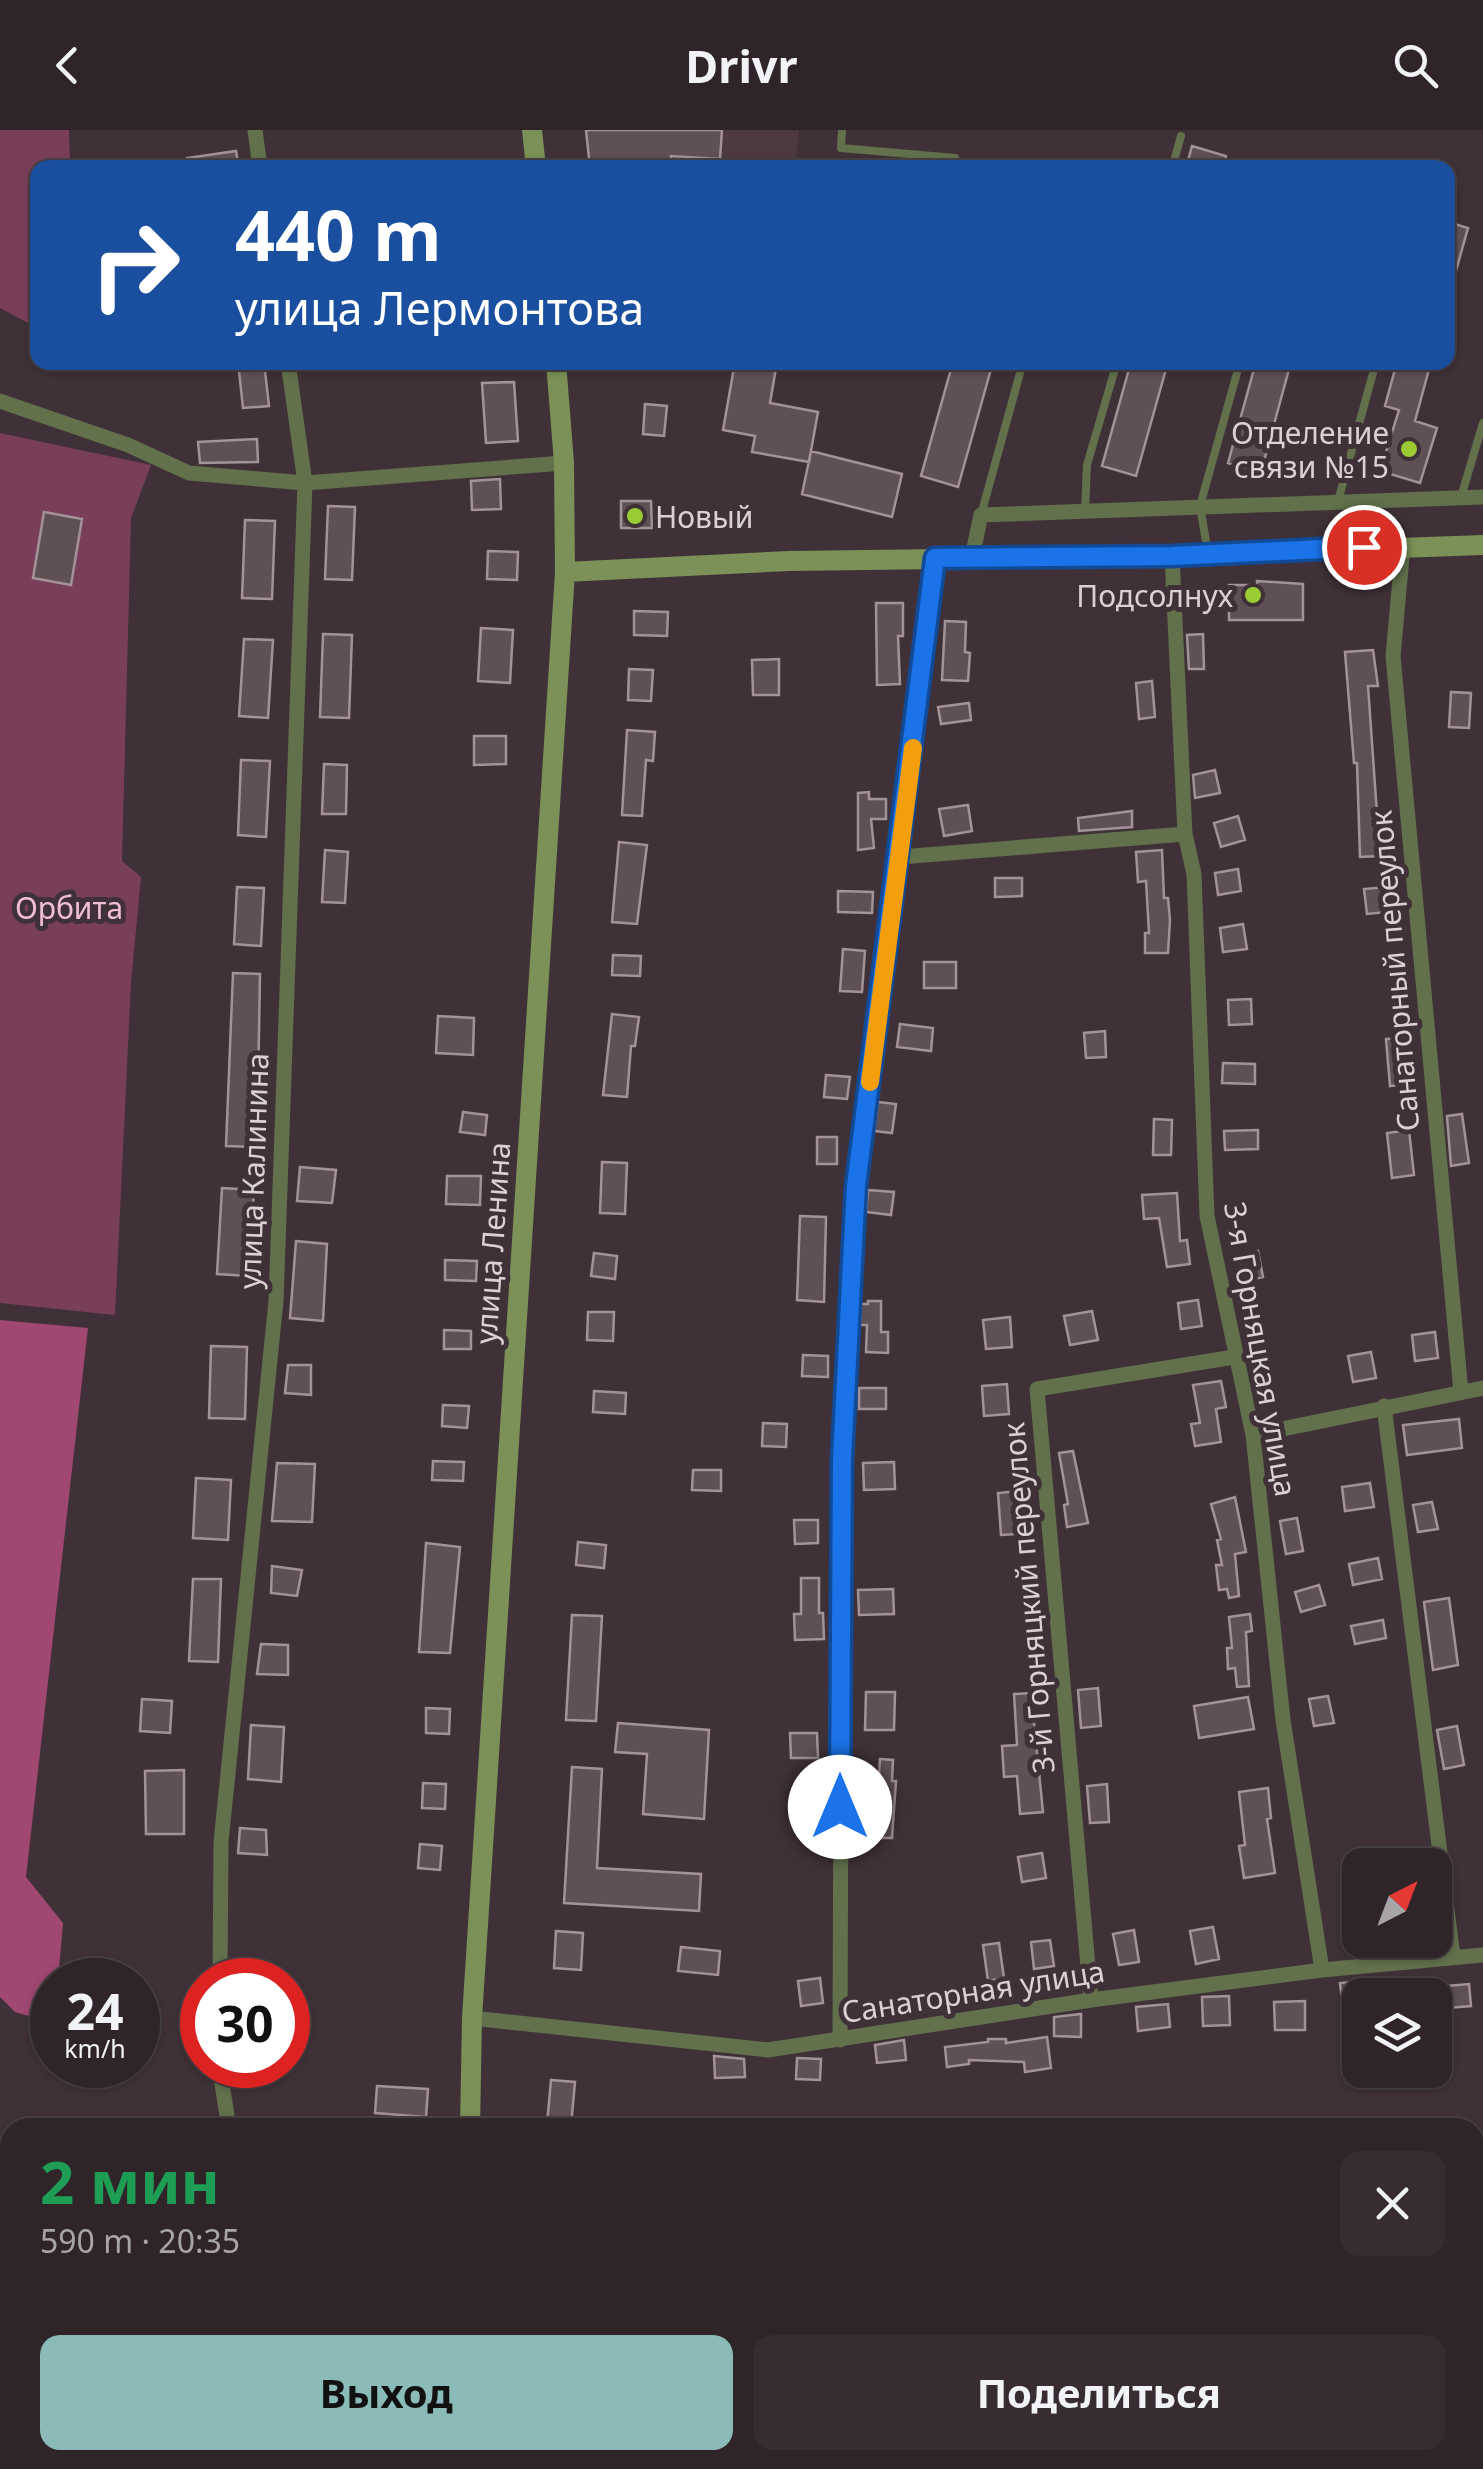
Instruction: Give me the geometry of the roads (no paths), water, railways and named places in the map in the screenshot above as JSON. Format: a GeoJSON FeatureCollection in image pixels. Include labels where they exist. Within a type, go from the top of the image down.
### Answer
{"type":"FeatureCollection","features":[{"type":"Feature","properties":{"kind":"main road"},"geometry":{"type":"LineString","coordinates":[[532,130],[535,160]]}},
{"type":"Feature","properties":{"kind":"main road","name":"улица Ленина"},"geometry":{"type":"LineString","coordinates":[[470,2118],[472,2018],[565,572],[564,462],[557,370]]}},
{"type":"Feature","properties":{"kind":"main road"},"geometry":{"type":"LineString","coordinates":[[565,572],[789,561],[1172,556],[1483,544]]}},
{"type":"Feature","properties":{"kind":"street"},"geometry":{"type":"LineString","coordinates":[[255,130],[259,160]]}},
{"type":"Feature","properties":{"kind":"street","name":"улица Калинина"},"geometry":{"type":"LineString","coordinates":[[220,1958],[221,1842],[276,1301],[305,483],[289,370]]}},
{"type":"Feature","properties":{"kind":"street"},"geometry":{"type":"LineString","coordinates":[[0,400],[128,445],[190,473],[305,483],[564,462]]}},
{"type":"Feature","properties":{"kind":"street"},"geometry":{"type":"LineString","coordinates":[[972,558],[980,515],[1483,497]]}},
{"type":"Feature","properties":{"kind":"street","name":"Санаторный переулок"},"geometry":{"type":"LineString","coordinates":[[1403,546],[1393,656],[1461,1392]]}},
{"type":"Feature","properties":{"kind":"street","name":"3-я Горняцкая улица"},"geometry":{"type":"LineString","coordinates":[[1172,556],[1185,834],[1194,874],[1207,1216],[1253,1435],[1283,1720],[1322,1970]]}},
{"type":"Feature","properties":{"kind":"street"},"geometry":{"type":"LineString","coordinates":[[840,2040],[842,1458],[856,1186],[935,558]]}},
{"type":"Feature","properties":{"kind":"street"},"geometry":{"type":"LineString","coordinates":[[900,857],[1185,834]]}},
{"type":"Feature","properties":{"kind":"street","name":"3-й Горняцкий переулок"},"geometry":{"type":"LineString","coordinates":[[1091,2000],[1037,1390],[1234,1357]]}},
{"type":"Feature","properties":{"kind":"street"},"geometry":{"type":"LineString","coordinates":[[1253,1435],[1483,1388]]}},
{"type":"Feature","properties":{"kind":"street"},"geometry":{"type":"LineString","coordinates":[[1384,1406],[1453,1958]]}},
{"type":"Feature","properties":{"kind":"street","name":"Санаторная улица"},"geometry":{"type":"LineString","coordinates":[[472,2018],[768,2050],[1091,2000],[1322,1970],[1483,1955]]}},
{"type":"Feature","properties":{"kind":"street"},"geometry":{"type":"LineString","coordinates":[[222,2088],[227,2118]]}},
{"type":"Feature","properties":{"kind":"lane"},"geometry":{"type":"LineString","coordinates":[[842,130],[841,148],[955,158]]}},
{"type":"Feature","properties":{"kind":"lane"},"geometry":{"type":"LineString","coordinates":[[1174,160],[1181,136]]}},
{"type":"Feature","properties":{"kind":"lane"},"geometry":{"type":"LineString","coordinates":[[980,515],[1021,370]]}},
{"type":"Feature","properties":{"kind":"lane"},"geometry":{"type":"LineString","coordinates":[[1085,510],[1087,465],[1114,370]]}},
{"type":"Feature","properties":{"kind":"lane"},"geometry":{"type":"LineString","coordinates":[[1208,553],[1200,506],[1238,370]]}},
{"type":"Feature","properties":{"kind":"lane"},"geometry":{"type":"LineString","coordinates":[[1338,501],[1374,370]]}},
{"type":"Feature","properties":{"kind":"lane"},"geometry":{"type":"LineString","coordinates":[[1461,497],[1483,423]]}},
{"type":"Feature","properties":{"kind":"place","name":"Отделение связи №15"},"geometry":{"type":"Point","coordinates":[1409,449]}},
{"type":"Feature","properties":{"kind":"place","name":"Новый"},"geometry":{"type":"Point","coordinates":[635,516]}},
{"type":"Feature","properties":{"kind":"place","name":"Подсолнух"},"geometry":{"type":"Point","coordinates":[1253,595]}},
{"type":"Feature","properties":{"kind":"park label","name":"Орбита"},"geometry":{"type":"Point","coordinates":[69,907]}}]}
